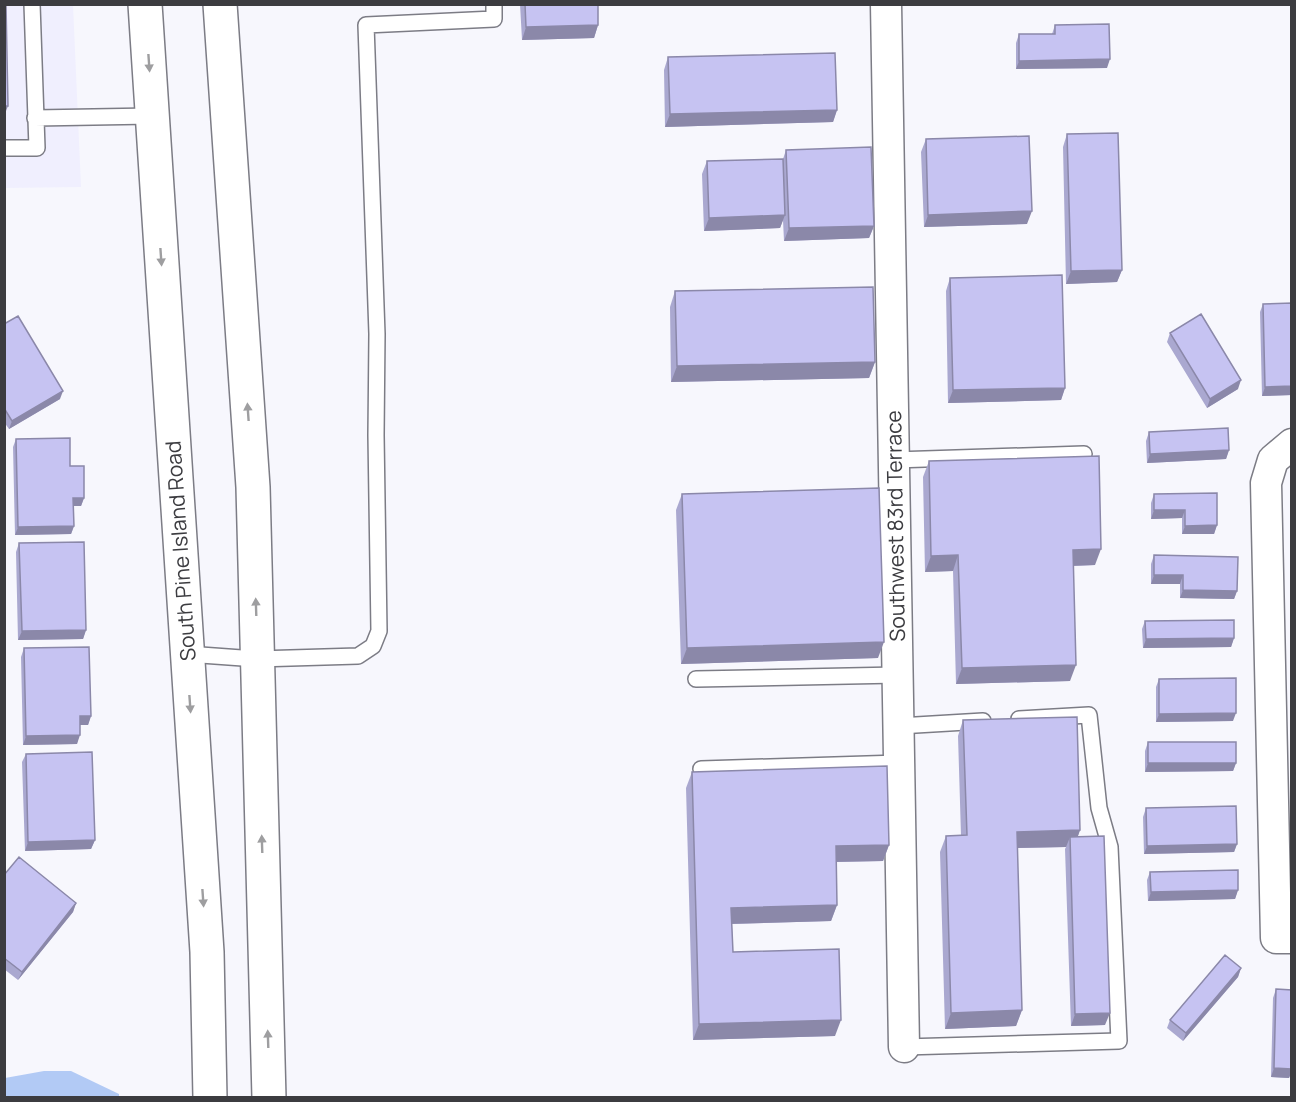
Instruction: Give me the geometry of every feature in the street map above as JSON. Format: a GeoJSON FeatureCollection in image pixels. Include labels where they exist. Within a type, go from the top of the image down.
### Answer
{"type":"FeatureCollection","features":[{"type":"Feature","properties":{"kind":"main road","name":"South Pine Island Road"},"geometry":{"type":"LineString","coordinates":[[145,4],[207,952],[210,1098]]}},
{"type":"Feature","properties":{"kind":"main road"},"geometry":{"type":"LineString","coordinates":[[220,4],[253,488],[270,1098]]}},
{"type":"Feature","properties":{"kind":"street","name":"Southwest 83rd Terrace"},"geometry":{"type":"LineString","coordinates":[[886,4],[904,1047]]}},
{"type":"Feature","properties":{"kind":"street"},"geometry":{"type":"LineString","coordinates":[[1284,938],[1266,483],[1273,460],[1292,444]]}},
{"type":"Feature","properties":{"kind":"lane"},"geometry":{"type":"LineString","coordinates":[[4,148],[37,148],[32,4]]}},
{"type":"Feature","properties":{"kind":"lane"},"geometry":{"type":"LineString","coordinates":[[187,654],[257,659],[358,656],[373,646],[379,631],[377,334],[366,26],[494,19],[494,4]]}},
{"type":"Feature","properties":{"kind":"lane"},"geometry":{"type":"LineString","coordinates":[[35,118],[152,116]]}},
{"type":"Feature","properties":{"kind":"lane"},"geometry":{"type":"LineString","coordinates":[[894,460],[1084,454]]}},
{"type":"Feature","properties":{"kind":"lane"},"geometry":{"type":"LineString","coordinates":[[696,679],[898,675]]}},
{"type":"Feature","properties":{"kind":"lane"},"geometry":{"type":"LineString","coordinates":[[899,726],[1089,715],[1099,808],[1110,847],[1119,1041],[904,1047]]}},
{"type":"Feature","properties":{"kind":"lane"},"geometry":{"type":"LineString","coordinates":[[701,769],[899,763]]}},
{"type":"Feature","properties":{"kind":"shaded area"},"geometry":{"type":"Polygon","coordinates":[[[4,5],[73,5],[81,187],[5,188],[4,5]]]}},
{"type":"Feature","properties":{"kind":"water"},"geometry":{"type":"Polygon","coordinates":[[[44,1071],[71,1071],[119,1094],[119,1097],[5,1097],[5,1078],[44,1071]]]}},
{"type":"Feature","properties":{"kind":"building"},"geometry":{"type":"Polygon","coordinates":[[[4,4],[6,4],[8,106],[4,106],[4,4]]]}},
{"type":"Feature","properties":{"kind":"building"},"geometry":{"type":"Polygon","coordinates":[[[525,4],[598,4],[598,25],[526,27],[525,4]]]}},
{"type":"Feature","properties":{"kind":"building"},"geometry":{"type":"Polygon","coordinates":[[[1109,24],[1110,59],[1019,61],[1019,34],[1055,34],[1055,25],[1109,24]]]}},
{"type":"Feature","properties":{"kind":"building"},"geometry":{"type":"Polygon","coordinates":[[[835,53],[837,110],[670,114],[668,57],[835,53]]]}},
{"type":"Feature","properties":{"kind":"building"},"geometry":{"type":"Polygon","coordinates":[[[1118,133],[1122,270],[1071,271],[1067,134],[1118,133]]]}},
{"type":"Feature","properties":{"kind":"building"},"geometry":{"type":"Polygon","coordinates":[[[1029,136],[1032,211],[928,215],[926,139],[1029,136]]]}},
{"type":"Feature","properties":{"kind":"building"},"geometry":{"type":"Polygon","coordinates":[[[871,147],[874,226],[789,228],[786,150],[871,147]]]}},
{"type":"Feature","properties":{"kind":"building"},"geometry":{"type":"Polygon","coordinates":[[[783,159],[785,215],[709,218],[707,161],[783,159]]]}},
{"type":"Feature","properties":{"kind":"building"},"geometry":{"type":"Polygon","coordinates":[[[1062,275],[1065,388],[953,390],[950,278],[1062,275]]]}},
{"type":"Feature","properties":{"kind":"building"},"geometry":{"type":"Polygon","coordinates":[[[873,287],[875,362],[677,366],[675,291],[873,287]]]}},
{"type":"Feature","properties":{"kind":"building"},"geometry":{"type":"Polygon","coordinates":[[[1292,303],[1292,386],[1265,387],[1263,304],[1292,303]]]}},
{"type":"Feature","properties":{"kind":"building"},"geometry":{"type":"Polygon","coordinates":[[[1201,314],[1241,380],[1210,399],[1170,333],[1201,314]]]}},
{"type":"Feature","properties":{"kind":"building"},"geometry":{"type":"Polygon","coordinates":[[[18,316],[63,391],[12,421],[4,408],[4,324],[18,316]]]}},
{"type":"Feature","properties":{"kind":"building"},"geometry":{"type":"Polygon","coordinates":[[[1228,428],[1229,450],[1150,454],[1149,432],[1228,428]]]}},
{"type":"Feature","properties":{"kind":"building"},"geometry":{"type":"Polygon","coordinates":[[[70,438],[70,466],[84,466],[84,498],[73,498],[74,526],[18,527],[16,439],[70,438]]]}},
{"type":"Feature","properties":{"kind":"building"},"geometry":{"type":"Polygon","coordinates":[[[1099,456],[1101,549],[1073,550],[1076,665],[962,668],[958,555],[931,556],[929,461],[1099,456]]]}},
{"type":"Feature","properties":{"kind":"building"},"geometry":{"type":"Polygon","coordinates":[[[879,488],[884,642],[687,648],[682,494],[879,488]]]}},
{"type":"Feature","properties":{"kind":"building"},"geometry":{"type":"Polygon","coordinates":[[[1217,493],[1217,525],[1185,526],[1185,510],[1154,510],[1154,494],[1217,493]]]}},
{"type":"Feature","properties":{"kind":"building"},"geometry":{"type":"Polygon","coordinates":[[[84,542],[86,630],[22,631],[19,543],[84,542]]]}},
{"type":"Feature","properties":{"kind":"building"},"geometry":{"type":"Polygon","coordinates":[[[1154,555],[1238,557],[1237,591],[1183,590],[1183,575],[1154,575],[1154,555]]]}},
{"type":"Feature","properties":{"kind":"building"},"geometry":{"type":"Polygon","coordinates":[[[1234,620],[1234,638],[1146,639],[1145,621],[1234,620]]]}},
{"type":"Feature","properties":{"kind":"building"},"geometry":{"type":"Polygon","coordinates":[[[89,647],[91,716],[80,716],[80,735],[26,736],[24,648],[89,647]]]}},
{"type":"Feature","properties":{"kind":"building"},"geometry":{"type":"Polygon","coordinates":[[[1236,678],[1236,713],[1159,714],[1159,679],[1236,678]]]}},
{"type":"Feature","properties":{"kind":"building"},"geometry":{"type":"Polygon","coordinates":[[[1077,717],[1080,830],[1017,832],[1022,1010],[951,1013],[946,836],[967,835],[963,720],[1077,717]]]}},
{"type":"Feature","properties":{"kind":"building"},"geometry":{"type":"Polygon","coordinates":[[[1148,742],[1236,742],[1236,763],[1148,763],[1148,742]]]}},
{"type":"Feature","properties":{"kind":"building"},"geometry":{"type":"Polygon","coordinates":[[[92,752],[95,840],[28,842],[26,754],[92,752]]]}},
{"type":"Feature","properties":{"kind":"building"},"geometry":{"type":"Polygon","coordinates":[[[887,766],[889,845],[836,846],[837,905],[731,908],[733,952],[839,949],[841,1020],[699,1024],[692,772],[887,766]]]}},
{"type":"Feature","properties":{"kind":"building"},"geometry":{"type":"Polygon","coordinates":[[[1236,806],[1237,844],[1147,846],[1146,808],[1236,806]]]}},
{"type":"Feature","properties":{"kind":"building"},"geometry":{"type":"Polygon","coordinates":[[[1104,836],[1110,1013],[1075,1014],[1070,837],[1104,836]]]}},
{"type":"Feature","properties":{"kind":"building"},"geometry":{"type":"Polygon","coordinates":[[[19,857],[76,903],[22,972],[4,958],[4,875],[19,857]]]}},
{"type":"Feature","properties":{"kind":"building"},"geometry":{"type":"Polygon","coordinates":[[[1238,870],[1238,890],[1151,892],[1150,872],[1238,870]]]}},
{"type":"Feature","properties":{"kind":"building"},"geometry":{"type":"Polygon","coordinates":[[[1225,955],[1241,968],[1186,1033],[1170,1020],[1225,955]]]}},
{"type":"Feature","properties":{"kind":"building"},"geometry":{"type":"Polygon","coordinates":[[[1276,989],[1292,990],[1292,1069],[1274,1068],[1276,989]]]}}]}
